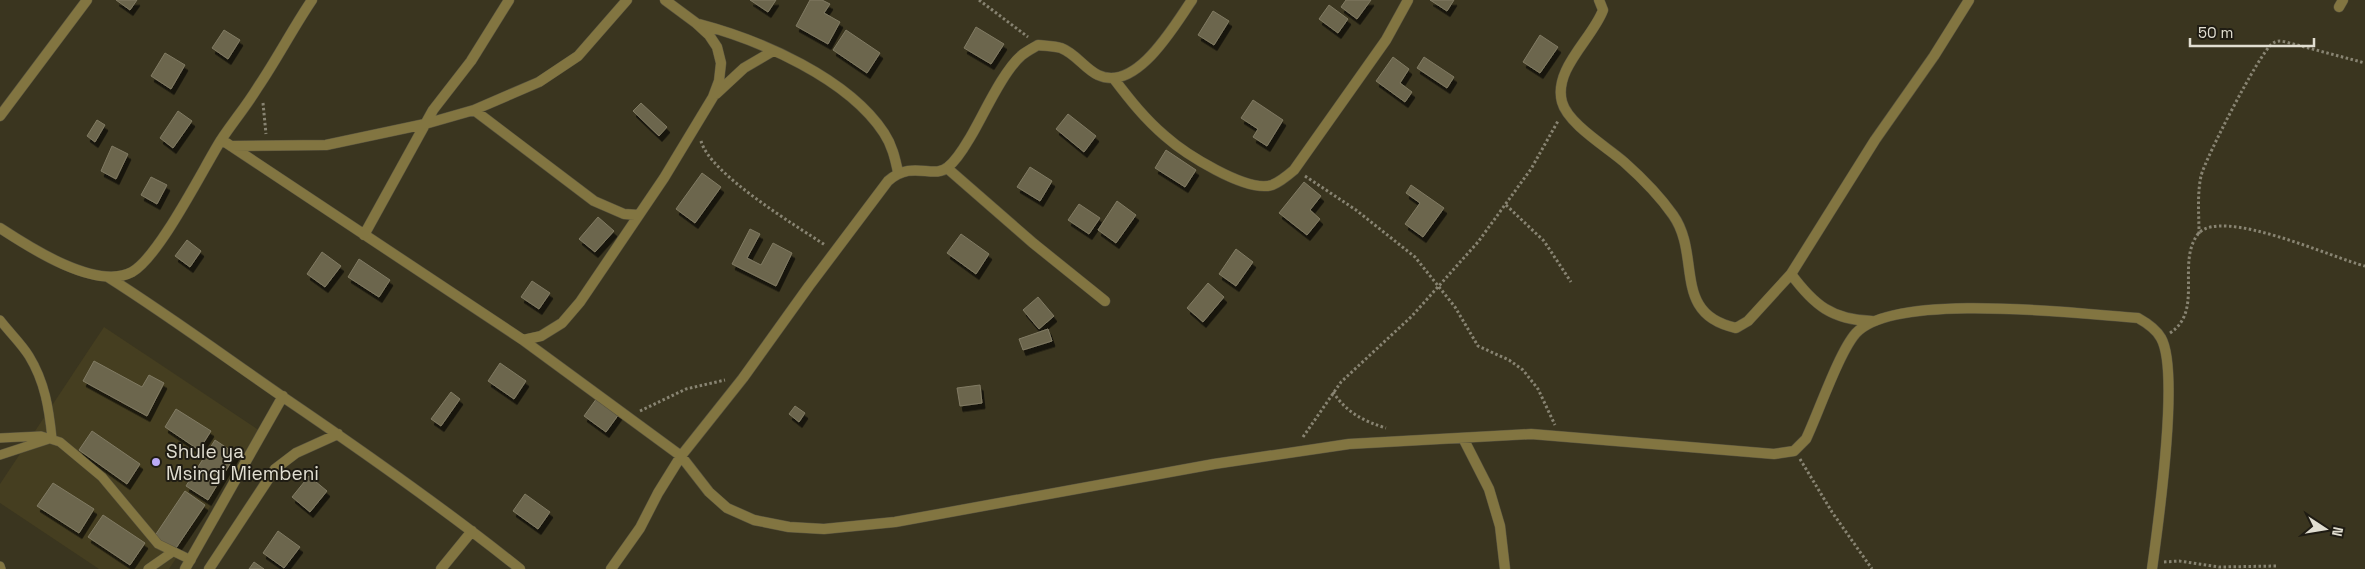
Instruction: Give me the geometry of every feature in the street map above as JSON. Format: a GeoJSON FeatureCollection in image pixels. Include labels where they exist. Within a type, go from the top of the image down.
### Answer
{"type":"FeatureCollection","features":[{"type":"Feature","properties":{"kind":"street"},"geometry":{"type":"LineString","coordinates":[[0,114],[87,0]]}},
{"type":"Feature","properties":{"kind":"street"},"geometry":{"type":"LineString","coordinates":[[108,277],[132,272],[150,254],[170,226],[222,140],[258,88],[312,0]]}},
{"type":"Feature","properties":{"kind":"street"},"geometry":{"type":"LineString","coordinates":[[364,235],[444,93],[471,61],[509,0]]}},
{"type":"Feature","properties":{"kind":"street"},"geometry":{"type":"LineString","coordinates":[[231,146],[326,145],[425,124],[474,110],[539,82],[578,56],[627,0]]}},
{"type":"Feature","properties":{"kind":"street"},"geometry":{"type":"LineString","coordinates":[[523,340],[541,336],[562,323],[580,302],[639,215],[713,98],[719,81],[722,63],[717,47],[709,35],[696,23],[665,0]]}},
{"type":"Feature","properties":{"kind":"street"},"geometry":{"type":"LineString","coordinates":[[611,569],[640,528],[658,492],[681,456],[743,378],[834,251],[888,181],[898,172],[909,169],[933,172],[947,168],[963,148],[1009,72],[1022,56],[1038,45],[1062,49],[1098,75],[1114,79],[1126,76],[1137,69],[1163,40],[1192,0]]}},
{"type":"Feature","properties":{"kind":"street"},"geometry":{"type":"LineString","coordinates":[[1114,79],[1135,107],[1166,137],[1206,164],[1237,180],[1256,185],[1271,186],[1284,179],[1294,170],[1386,40],[1408,0]]}},
{"type":"Feature","properties":{"kind":"street"},"geometry":{"type":"LineString","coordinates":[[1599,0],[1603,10],[1600,20],[1575,53],[1566,71],[1561,89],[1561,100],[1565,110],[1588,134],[1656,193],[1674,217],[1684,242],[1697,304],[1722,325],[1736,328],[1748,321],[1791,274],[1875,140],[1934,56],[1969,0]]}},
{"type":"Feature","properties":{"kind":"street"},"geometry":{"type":"LineString","coordinates":[[696,23],[750,39],[818,74],[847,94],[884,133],[894,152],[898,172]]}},
{"type":"Feature","properties":{"kind":"street"},"geometry":{"type":"LineString","coordinates":[[713,98],[744,68],[772,51]]}},
{"type":"Feature","properties":{"kind":"street"},"geometry":{"type":"LineString","coordinates":[[474,110],[594,201],[624,214],[639,215]]}},
{"type":"Feature","properties":{"kind":"street"},"geometry":{"type":"LineString","coordinates":[[222,140],[523,340],[681,456],[709,492],[727,508],[754,520],[788,527],[824,530],[895,522],[1214,464],[1349,444],[1532,434],[1731,452],[1774,454],[1794,451],[1806,440],[1846,349],[1856,334],[1872,321]]}},
{"type":"Feature","properties":{"kind":"street"},"geometry":{"type":"LineString","coordinates":[[947,168],[1033,243],[1105,301]]}},
{"type":"Feature","properties":{"kind":"street"},"geometry":{"type":"LineString","coordinates":[[0,228],[18,240],[79,271],[108,277],[171,317],[338,434],[472,531],[520,569]]}},
{"type":"Feature","properties":{"kind":"street"},"geometry":{"type":"LineString","coordinates":[[1791,274],[1804,291],[1822,308],[1836,316],[1852,321],[1872,321],[1934,309],[2051,312],[2138,318],[2151,326],[2162,338],[2167,358],[2168,389],[2165,462],[2153,566]]}},
{"type":"Feature","properties":{"kind":"street"},"geometry":{"type":"LineString","coordinates":[[188,565],[283,396]]}},
{"type":"Feature","properties":{"kind":"street"},"geometry":{"type":"LineString","coordinates":[[209,569],[275,469],[296,453],[338,434]]}},
{"type":"Feature","properties":{"kind":"street"},"geometry":{"type":"LineString","coordinates":[[1463,438],[1489,489],[1500,526],[1505,569]]}},
{"type":"Feature","properties":{"kind":"street"},"geometry":{"type":"LineString","coordinates":[[440,569],[472,531]]}},
{"type":"Feature","properties":{"kind":"lane"},"geometry":{"type":"LineString","coordinates":[[0,320],[29,355],[40,376],[48,403],[52,438]]}},
{"type":"Feature","properties":{"kind":"lane"},"geometry":{"type":"LineString","coordinates":[[0,438],[41,436],[52,438],[72,450],[102,477],[158,544],[188,565]]}},
{"type":"Feature","properties":{"kind":"lane"},"geometry":{"type":"LineString","coordinates":[[0,455],[52,438]]}},
{"type":"Feature","properties":{"kind":"lane"},"geometry":{"type":"LineString","coordinates":[[148,569],[171,553]]}},
{"type":"Feature","properties":{"kind":"path"},"geometry":{"type":"LineString","coordinates":[[979,0],[1038,45]]}},
{"type":"Feature","properties":{"kind":"path"},"geometry":{"type":"LineString","coordinates":[[2199,234],[2198,192],[2202,174],[2248,81],[2271,44],[2278,41],[2286,42],[2365,63]]}},
{"type":"Feature","properties":{"kind":"path"},"geometry":{"type":"LineString","coordinates":[[258,88],[266,116],[266,145]]}},
{"type":"Feature","properties":{"kind":"path"},"geometry":{"type":"LineString","coordinates":[[1295,452],[1333,392],[1440,287],[1506,205],[1531,169],[1565,110]]}},
{"type":"Feature","properties":{"kind":"path"},"geometry":{"type":"LineString","coordinates":[[699,121],[701,142],[709,158],[750,193],[834,251]]}},
{"type":"Feature","properties":{"kind":"path"},"geometry":{"type":"LineString","coordinates":[[1294,170],[1330,191],[1387,232],[1415,257],[1463,319],[1473,341],[1478,346],[1509,360],[1523,370],[1538,389],[1560,436]]}},
{"type":"Feature","properties":{"kind":"path"},"geometry":{"type":"LineString","coordinates":[[1506,205],[1544,241],[1571,282]]}},
{"type":"Feature","properties":{"kind":"path"},"geometry":{"type":"LineString","coordinates":[[2162,338],[2184,321],[2187,307],[2189,261],[2193,244],[2199,234],[2206,228],[2215,226],[2261,231],[2365,266]]}},
{"type":"Feature","properties":{"kind":"path"},"geometry":{"type":"LineString","coordinates":[[625,415],[643,410],[686,389],[706,383],[743,378]]}},
{"type":"Feature","properties":{"kind":"path"},"geometry":{"type":"LineString","coordinates":[[1333,392],[1349,412],[1363,420],[1396,431]]}},
{"type":"Feature","properties":{"kind":"path"},"geometry":{"type":"LineString","coordinates":[[1794,451],[1832,512],[1872,569]]}},
{"type":"Feature","properties":{"kind":"path"},"geometry":{"type":"LineString","coordinates":[[2153,566],[2179,561],[2219,567],[2278,566]]}},
{"type":"Feature","properties":{"kind":"shaded area"},"geometry":{"type":"Polygon","coordinates":[[[104,327],[260,431],[169,569],[99,569],[0,503],[0,484],[104,327]]]}},
{"type":"Feature","properties":{"kind":"building"},"geometry":{"type":"Polygon","coordinates":[[[116,0],[137,0],[130,10],[116,0]]]}},
{"type":"Feature","properties":{"kind":"building"},"geometry":{"type":"Polygon","coordinates":[[[750,0],[776,0],[768,12],[750,0]]]}},
{"type":"Feature","properties":{"kind":"building"},"geometry":{"type":"Polygon","coordinates":[[[810,0],[822,0],[830,4],[824,13],[840,22],[828,44],[796,26],[810,0]]]}},
{"type":"Feature","properties":{"kind":"building"},"geometry":{"type":"Polygon","coordinates":[[[1346,0],[1371,0],[1357,19],[1341,7],[1346,0]]]}},
{"type":"Feature","properties":{"kind":"building"},"geometry":{"type":"Polygon","coordinates":[[[1430,0],[1454,0],[1447,11],[1430,0]]]}},
{"type":"Feature","properties":{"kind":"building"},"geometry":{"type":"Polygon","coordinates":[[[1329,5],[1348,19],[1338,33],[1319,19],[1329,5]]]}},
{"type":"Feature","properties":{"kind":"building"},"geometry":{"type":"Polygon","coordinates":[[[1213,11],[1229,21],[1214,45],[1198,35],[1213,11]]]}},
{"type":"Feature","properties":{"kind":"building"},"geometry":{"type":"Polygon","coordinates":[[[976,27],[1004,44],[991,64],[964,48],[976,27]]]}},
{"type":"Feature","properties":{"kind":"building"},"geometry":{"type":"Polygon","coordinates":[[[224,30],[240,40],[228,59],[212,48],[224,30]]]}},
{"type":"Feature","properties":{"kind":"building"},"geometry":{"type":"Polygon","coordinates":[[[846,30],[880,53],[867,73],[833,50],[846,30]]]}},
{"type":"Feature","properties":{"kind":"building"},"geometry":{"type":"Polygon","coordinates":[[[1540,35],[1558,47],[1540,73],[1523,62],[1540,35]]]}},
{"type":"Feature","properties":{"kind":"building"},"geometry":{"type":"Polygon","coordinates":[[[165,53],[185,65],[171,89],[151,76],[165,53]]]}},
{"type":"Feature","properties":{"kind":"building"},"geometry":{"type":"Polygon","coordinates":[[[1393,57],[1409,69],[1400,83],[1412,92],[1405,102],[1376,81],[1393,57]]]}},
{"type":"Feature","properties":{"kind":"building"},"geometry":{"type":"Polygon","coordinates":[[[1424,57],[1454,77],[1447,88],[1417,68],[1424,57]]]}},
{"type":"Feature","properties":{"kind":"building"},"geometry":{"type":"Polygon","coordinates":[[[1253,100],[1283,120],[1267,146],[1253,137],[1258,129],[1241,118],[1253,100]]]}},
{"type":"Feature","properties":{"kind":"building"},"geometry":{"type":"Polygon","coordinates":[[[641,103],[667,127],[659,136],[633,111],[641,103]]]}},
{"type":"Feature","properties":{"kind":"building"},"geometry":{"type":"Polygon","coordinates":[[[178,111],[192,121],[173,148],[160,138],[178,111]]]}},
{"type":"Feature","properties":{"kind":"building"},"geometry":{"type":"Polygon","coordinates":[[[1068,114],[1096,136],[1084,152],[1056,129],[1068,114]]]}},
{"type":"Feature","properties":{"kind":"building"},"geometry":{"type":"Polygon","coordinates":[[[97,120],[105,125],[95,142],[87,136],[97,120]]]}},
{"type":"Feature","properties":{"kind":"building"},"geometry":{"type":"Polygon","coordinates":[[[112,146],[128,154],[116,179],[101,171],[112,146]]]}},
{"type":"Feature","properties":{"kind":"building"},"geometry":{"type":"Polygon","coordinates":[[[1166,150],[1196,170],[1185,187],[1155,168],[1166,150]]]}},
{"type":"Feature","properties":{"kind":"building"},"geometry":{"type":"Polygon","coordinates":[[[1030,167],[1052,181],[1040,201],[1017,187],[1030,167]]]}},
{"type":"Feature","properties":{"kind":"building"},"geometry":{"type":"Polygon","coordinates":[[[702,173],[721,187],[695,223],[676,209],[702,173]]]}},
{"type":"Feature","properties":{"kind":"building"},"geometry":{"type":"Polygon","coordinates":[[[151,177],[167,185],[157,204],[141,195],[151,177]]]}},
{"type":"Feature","properties":{"kind":"building"},"geometry":{"type":"Polygon","coordinates":[[[1304,182],[1321,196],[1310,210],[1320,219],[1307,235],[1279,213],[1304,182]]]}},
{"type":"Feature","properties":{"kind":"building"},"geometry":{"type":"Polygon","coordinates":[[[1411,185],[1444,208],[1423,237],[1405,224],[1420,203],[1406,193],[1411,185]]]}},
{"type":"Feature","properties":{"kind":"building"},"geometry":{"type":"Polygon","coordinates":[[[1117,201],[1136,215],[1116,243],[1098,230],[1117,201]]]}},
{"type":"Feature","properties":{"kind":"building"},"geometry":{"type":"Polygon","coordinates":[[[1079,204],[1100,218],[1089,234],[1068,220],[1079,204]]]}},
{"type":"Feature","properties":{"kind":"building"},"geometry":{"type":"Polygon","coordinates":[[[598,217],[614,231],[595,252],[579,239],[598,217]]]}},
{"type":"Feature","properties":{"kind":"building"},"geometry":{"type":"Polygon","coordinates":[[[750,229],[760,234],[747,258],[761,265],[773,243],[792,253],[776,286],[732,264],[750,229]]]}},
{"type":"Feature","properties":{"kind":"building"},"geometry":{"type":"Polygon","coordinates":[[[961,234],[989,254],[976,274],[947,253],[961,234]]]}},
{"type":"Feature","properties":{"kind":"building"},"geometry":{"type":"Polygon","coordinates":[[[187,240],[201,251],[190,267],[175,256],[187,240]]]}},
{"type":"Feature","properties":{"kind":"building"},"geometry":{"type":"Polygon","coordinates":[[[1236,249],[1253,262],[1236,286],[1219,274],[1236,249]]]}},
{"type":"Feature","properties":{"kind":"building"},"geometry":{"type":"Polygon","coordinates":[[[322,252],[341,266],[325,287],[307,274],[322,252]]]}},
{"type":"Feature","properties":{"kind":"building"},"geometry":{"type":"Polygon","coordinates":[[[359,259],[390,280],[379,297],[348,277],[359,259]]]}},
{"type":"Feature","properties":{"kind":"building"},"geometry":{"type":"Polygon","coordinates":[[[532,281],[550,293],[539,309],[521,297],[532,281]]]}},
{"type":"Feature","properties":{"kind":"building"},"geometry":{"type":"Polygon","coordinates":[[[1208,283],[1224,297],[1203,322],[1187,308],[1208,283]]]}},
{"type":"Feature","properties":{"kind":"building"},"geometry":{"type":"Polygon","coordinates":[[[1038,297],[1054,316],[1039,329],[1023,310],[1038,297]]]}},
{"type":"Feature","properties":{"kind":"building"},"geometry":{"type":"Polygon","coordinates":[[[1048,329],[1052,341],[1023,350],[1019,339],[1048,329]]]}},
{"type":"Feature","properties":{"kind":"building"},"geometry":{"type":"Polygon","coordinates":[[[94,361],[142,387],[149,375],[164,383],[147,416],[83,381],[94,361]]]}},
{"type":"Feature","properties":{"kind":"building"},"geometry":{"type":"Polygon","coordinates":[[[500,363],[526,381],[514,399],[488,381],[500,363]]]}},
{"type":"Feature","properties":{"kind":"building"},"geometry":{"type":"Polygon","coordinates":[[[980,385],[982,403],[960,406],[957,388],[980,385]]]}},
{"type":"Feature","properties":{"kind":"building"},"geometry":{"type":"Polygon","coordinates":[[[451,392],[460,399],[441,426],[431,419],[451,392]]]}},
{"type":"Feature","properties":{"kind":"building"},"geometry":{"type":"Polygon","coordinates":[[[597,398],[619,414],[606,432],[584,416],[597,398]]]}},
{"type":"Feature","properties":{"kind":"building"},"geometry":{"type":"Polygon","coordinates":[[[795,406],[805,413],[799,422],[789,414],[795,406]]]}},
{"type":"Feature","properties":{"kind":"building"},"geometry":{"type":"Polygon","coordinates":[[[176,409],[211,431],[199,450],[165,427],[176,409]]]}},
{"type":"Feature","properties":{"kind":"building"},"geometry":{"type":"Polygon","coordinates":[[[92,431],[140,464],[127,484],[79,450],[92,431]]]}},
{"type":"Feature","properties":{"kind":"building"},"geometry":{"type":"Polygon","coordinates":[[[215,440],[236,454],[208,500],[186,486],[215,440]]]}},
{"type":"Feature","properties":{"kind":"building"},"geometry":{"type":"Polygon","coordinates":[[[309,476],[327,491],[310,512],[292,497],[309,476]]]}},
{"type":"Feature","properties":{"kind":"building"},"geometry":{"type":"Polygon","coordinates":[[[53,483],[94,509],[79,533],[37,506],[53,483]]]}},
{"type":"Feature","properties":{"kind":"building"},"geometry":{"type":"Polygon","coordinates":[[[185,491],[205,505],[174,551],[154,537],[185,491]]]}},
{"type":"Feature","properties":{"kind":"building"},"geometry":{"type":"Polygon","coordinates":[[[525,494],[550,512],[538,529],[513,511],[525,494]]]}},
{"type":"Feature","properties":{"kind":"building"},"geometry":{"type":"Polygon","coordinates":[[[103,515],[145,543],[130,565],[88,537],[103,515]]]}},
{"type":"Feature","properties":{"kind":"building"},"geometry":{"type":"Polygon","coordinates":[[[278,531],[300,547],[284,568],[263,553],[278,531]]]}},
{"type":"Feature","properties":{"kind":"building"},"geometry":{"type":"Polygon","coordinates":[[[254,562],[264,569],[249,569],[254,562]]]}},
{"type":"Feature","properties":{"kind":"place","name":"Shule ya Msingi Miembeni"},"geometry":{"type":"Point","coordinates":[156,462]}}]}
